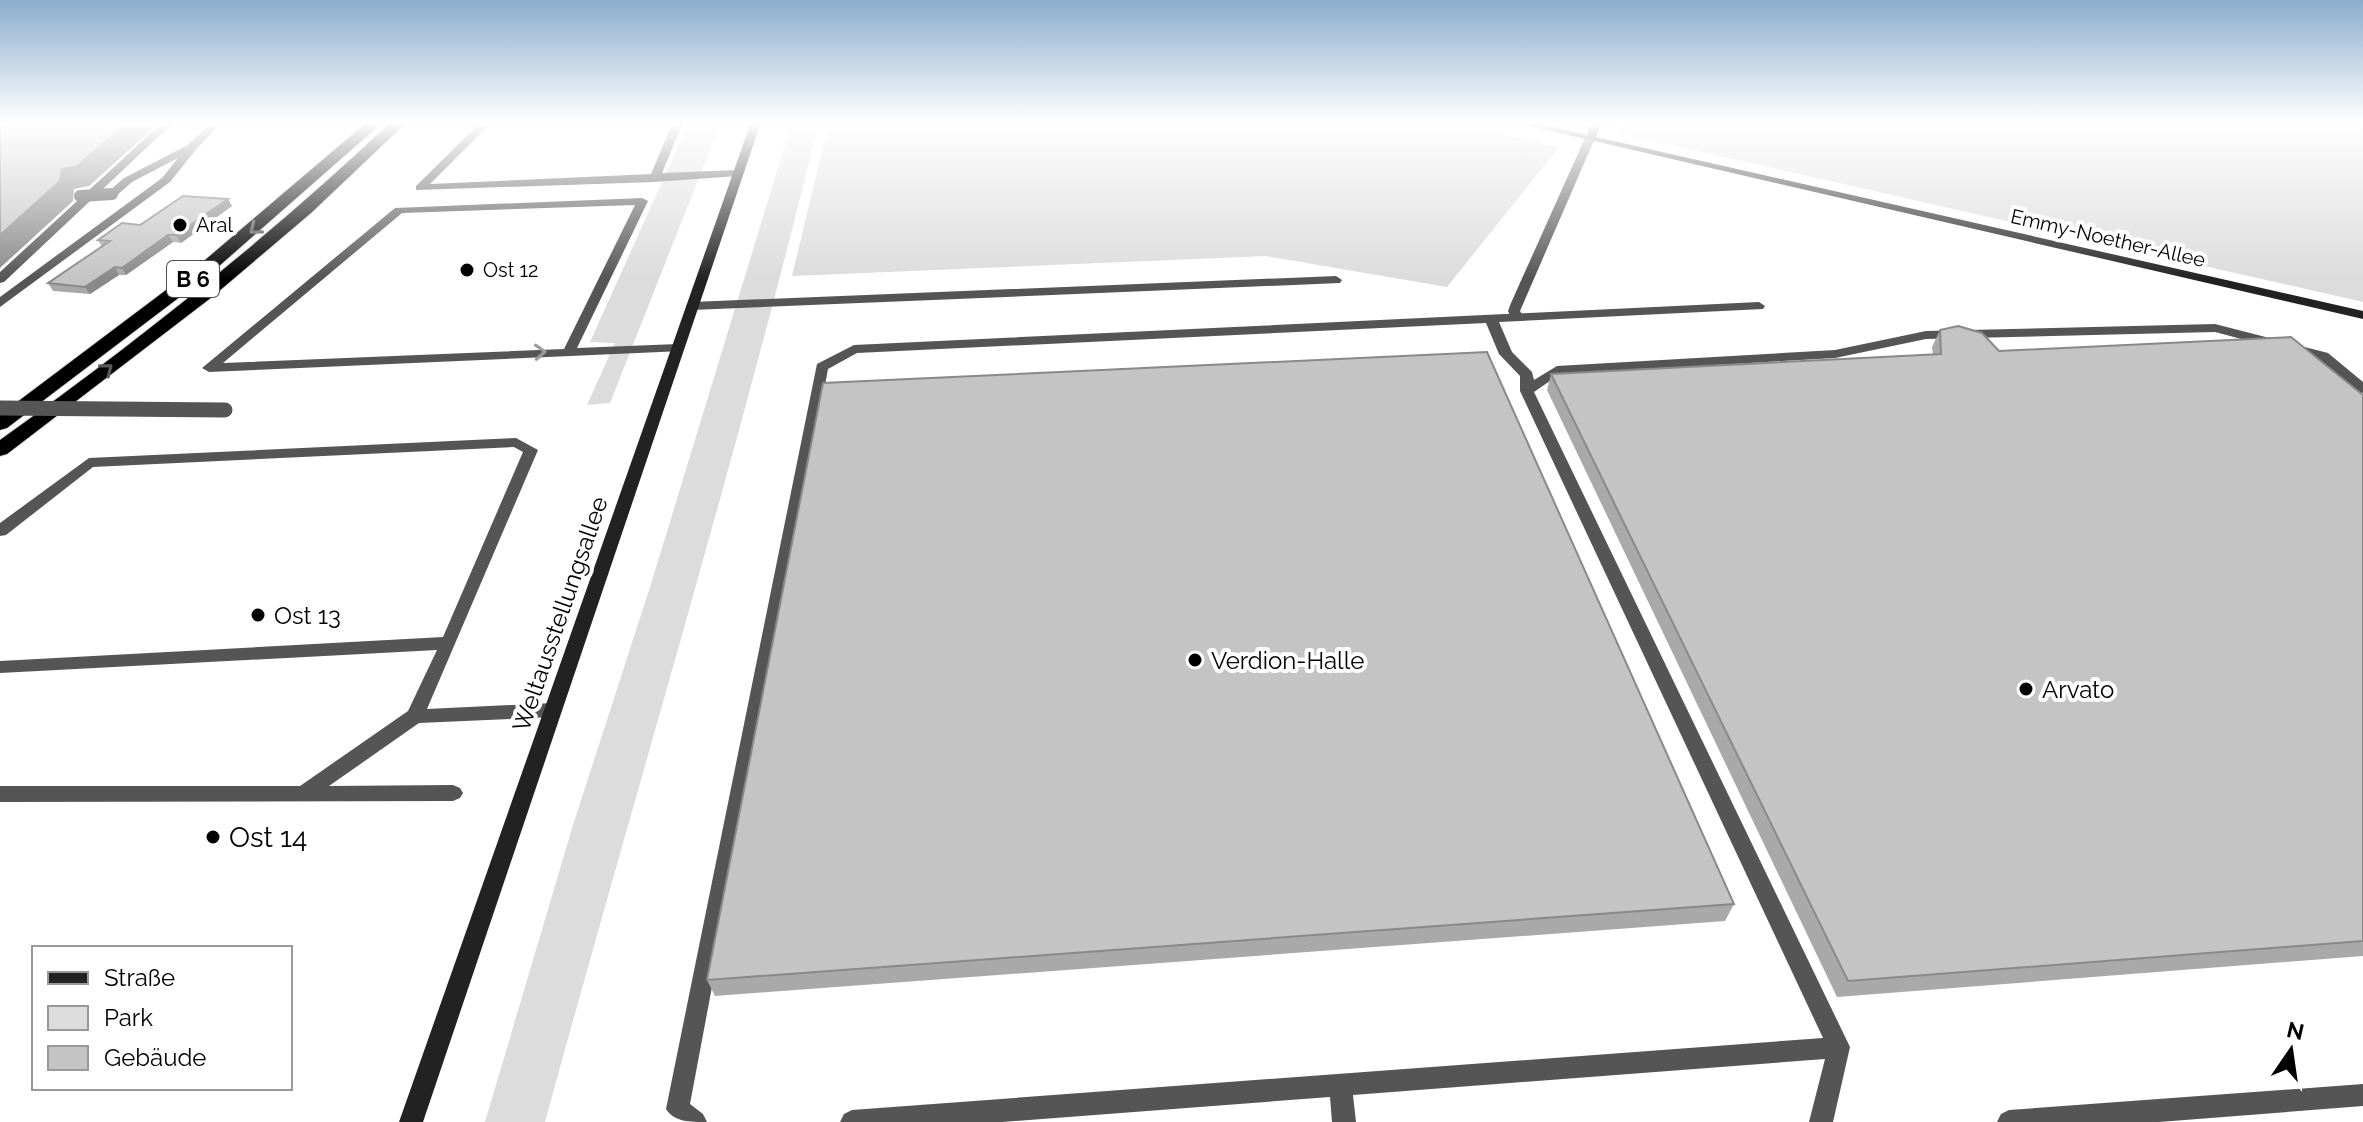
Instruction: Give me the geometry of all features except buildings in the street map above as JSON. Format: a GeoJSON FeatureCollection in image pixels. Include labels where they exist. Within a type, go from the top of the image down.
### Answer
{"type":"FeatureCollection","features":[{"type":"Feature","properties":{"kind":"highway","name":"B 6"},"geometry":{"type":"LineString","coordinates":[[0,424],[204,270],[315,174]]}},
{"type":"Feature","properties":{"kind":"highway","name":"B 6"},"geometry":{"type":"LineString","coordinates":[[0,450],[230,273],[343,174]]}},
{"type":"Feature","properties":{"kind":"main road","name":"Weltausstellungsallee"},"geometry":{"type":"LineString","coordinates":[[411,1122],[738,174]]}},
{"type":"Feature","properties":{"kind":"main road","name":"Emmy-Noether-Allee"},"geometry":{"type":"LineString","coordinates":[[1749,174],[2363,315]]}},
{"type":"Feature","properties":{"kind":"street"},"geometry":{"type":"LineString","coordinates":[[0,279],[113,174]]}},
{"type":"Feature","properties":{"kind":"street"},"geometry":{"type":"LineString","coordinates":[[80,196],[112,194],[139,174]]}},
{"type":"Feature","properties":{"kind":"street"},"geometry":{"type":"LineString","coordinates":[[0,303],[171,174]]}},
{"type":"Feature","properties":{"kind":"street"},"geometry":{"type":"LineString","coordinates":[[434,174],[420,188],[719,174]]}},
{"type":"Feature","properties":{"kind":"street"},"geometry":{"type":"LineString","coordinates":[[654,179],[656,174]]}},
{"type":"Feature","properties":{"kind":"street"},"geometry":{"type":"LineString","coordinates":[[1518,318],[1514,311],[1517,303],[1574,174]]}},
{"type":"Feature","properties":{"kind":"street"},"geometry":{"type":"LineString","coordinates":[[570,350],[642,201],[399,210],[209,368],[570,350],[603,352],[678,348]]}},
{"type":"Feature","properties":{"kind":"street"},"geometry":{"type":"LineString","coordinates":[[692,306],[1336,280]]}},
{"type":"Feature","properties":{"kind":"street"},"geometry":{"type":"LineString","coordinates":[[695,1122],[678,1109],[822,367],[854,349],[1759,306]]}},
{"type":"Feature","properties":{"kind":"street"},"geometry":{"type":"LineString","coordinates":[[1491,319],[1506,354],[1527,375],[1527,391],[1839,1047],[1821,1122]]}},
{"type":"Feature","properties":{"kind":"street"},"geometry":{"type":"LineString","coordinates":[[1527,391],[1557,370],[1835,354],[1926,335],[2215,328],[2323,356],[2363,389]]}},
{"type":"Feature","properties":{"kind":"street"},"geometry":{"type":"LineString","coordinates":[[0,408],[225,410]]}},
{"type":"Feature","properties":{"kind":"street"},"geometry":{"type":"LineString","coordinates":[[0,531],[89,463],[516,442],[531,450],[415,716],[304,793]]}},
{"type":"Feature","properties":{"kind":"street"},"geometry":{"type":"LineString","coordinates":[[0,667],[449,643]]}},
{"type":"Feature","properties":{"kind":"street"},"geometry":{"type":"LineString","coordinates":[[415,716],[553,710]]}},
{"type":"Feature","properties":{"kind":"street"},"geometry":{"type":"LineString","coordinates":[[0,794],[453,793]]}},
{"type":"Feature","properties":{"kind":"street"},"geometry":{"type":"LineString","coordinates":[[852,1122],[1839,1047]]}},
{"type":"Feature","properties":{"kind":"street"},"geometry":{"type":"LineString","coordinates":[[1341,1085],[1344,1122]]}},
{"type":"Feature","properties":{"kind":"street"},"geometry":{"type":"LineString","coordinates":[[2009,1122],[2363,1095]]}},
{"type":"Feature","properties":{"kind":"green space"},"geometry":{"type":"Polygon","coordinates":[[[665,174],[700,174],[610,403],[587,405],[615,343],[590,342],[665,174]]]}},
{"type":"Feature","properties":{"kind":"green space"},"geometry":{"type":"Polygon","coordinates":[[[776,174],[806,174],[720,498],[545,1122],[485,1122],[573,825],[651,584],[776,174]]]}},
{"type":"Feature","properties":{"kind":"green space"},"geometry":{"type":"Polygon","coordinates":[[[816,174],[1537,174],[1447,287],[1266,256],[792,276],[816,174]]]}},
{"type":"Feature","properties":{"kind":"green space"},"geometry":{"type":"Polygon","coordinates":[[[1800,174],[2363,174],[2363,302],[1800,174]]]}},
{"type":"Feature","properties":{"kind":"place","name":"Aral"},"geometry":{"type":"Point","coordinates":[180,225]}},
{"type":"Feature","properties":{"kind":"place","name":"Ost 12"},"geometry":{"type":"Point","coordinates":[467,270]}},
{"type":"Feature","properties":{"kind":"place","name":"Ost 13"},"geometry":{"type":"Point","coordinates":[258,615]}},
{"type":"Feature","properties":{"kind":"place","name":"Verdion-Halle"},"geometry":{"type":"Point","coordinates":[1195,660]}},
{"type":"Feature","properties":{"kind":"place","name":"Arvato"},"geometry":{"type":"Point","coordinates":[2026,689]}},
{"type":"Feature","properties":{"kind":"place","name":"Ost 14"},"geometry":{"type":"Point","coordinates":[213,837]}}]}
